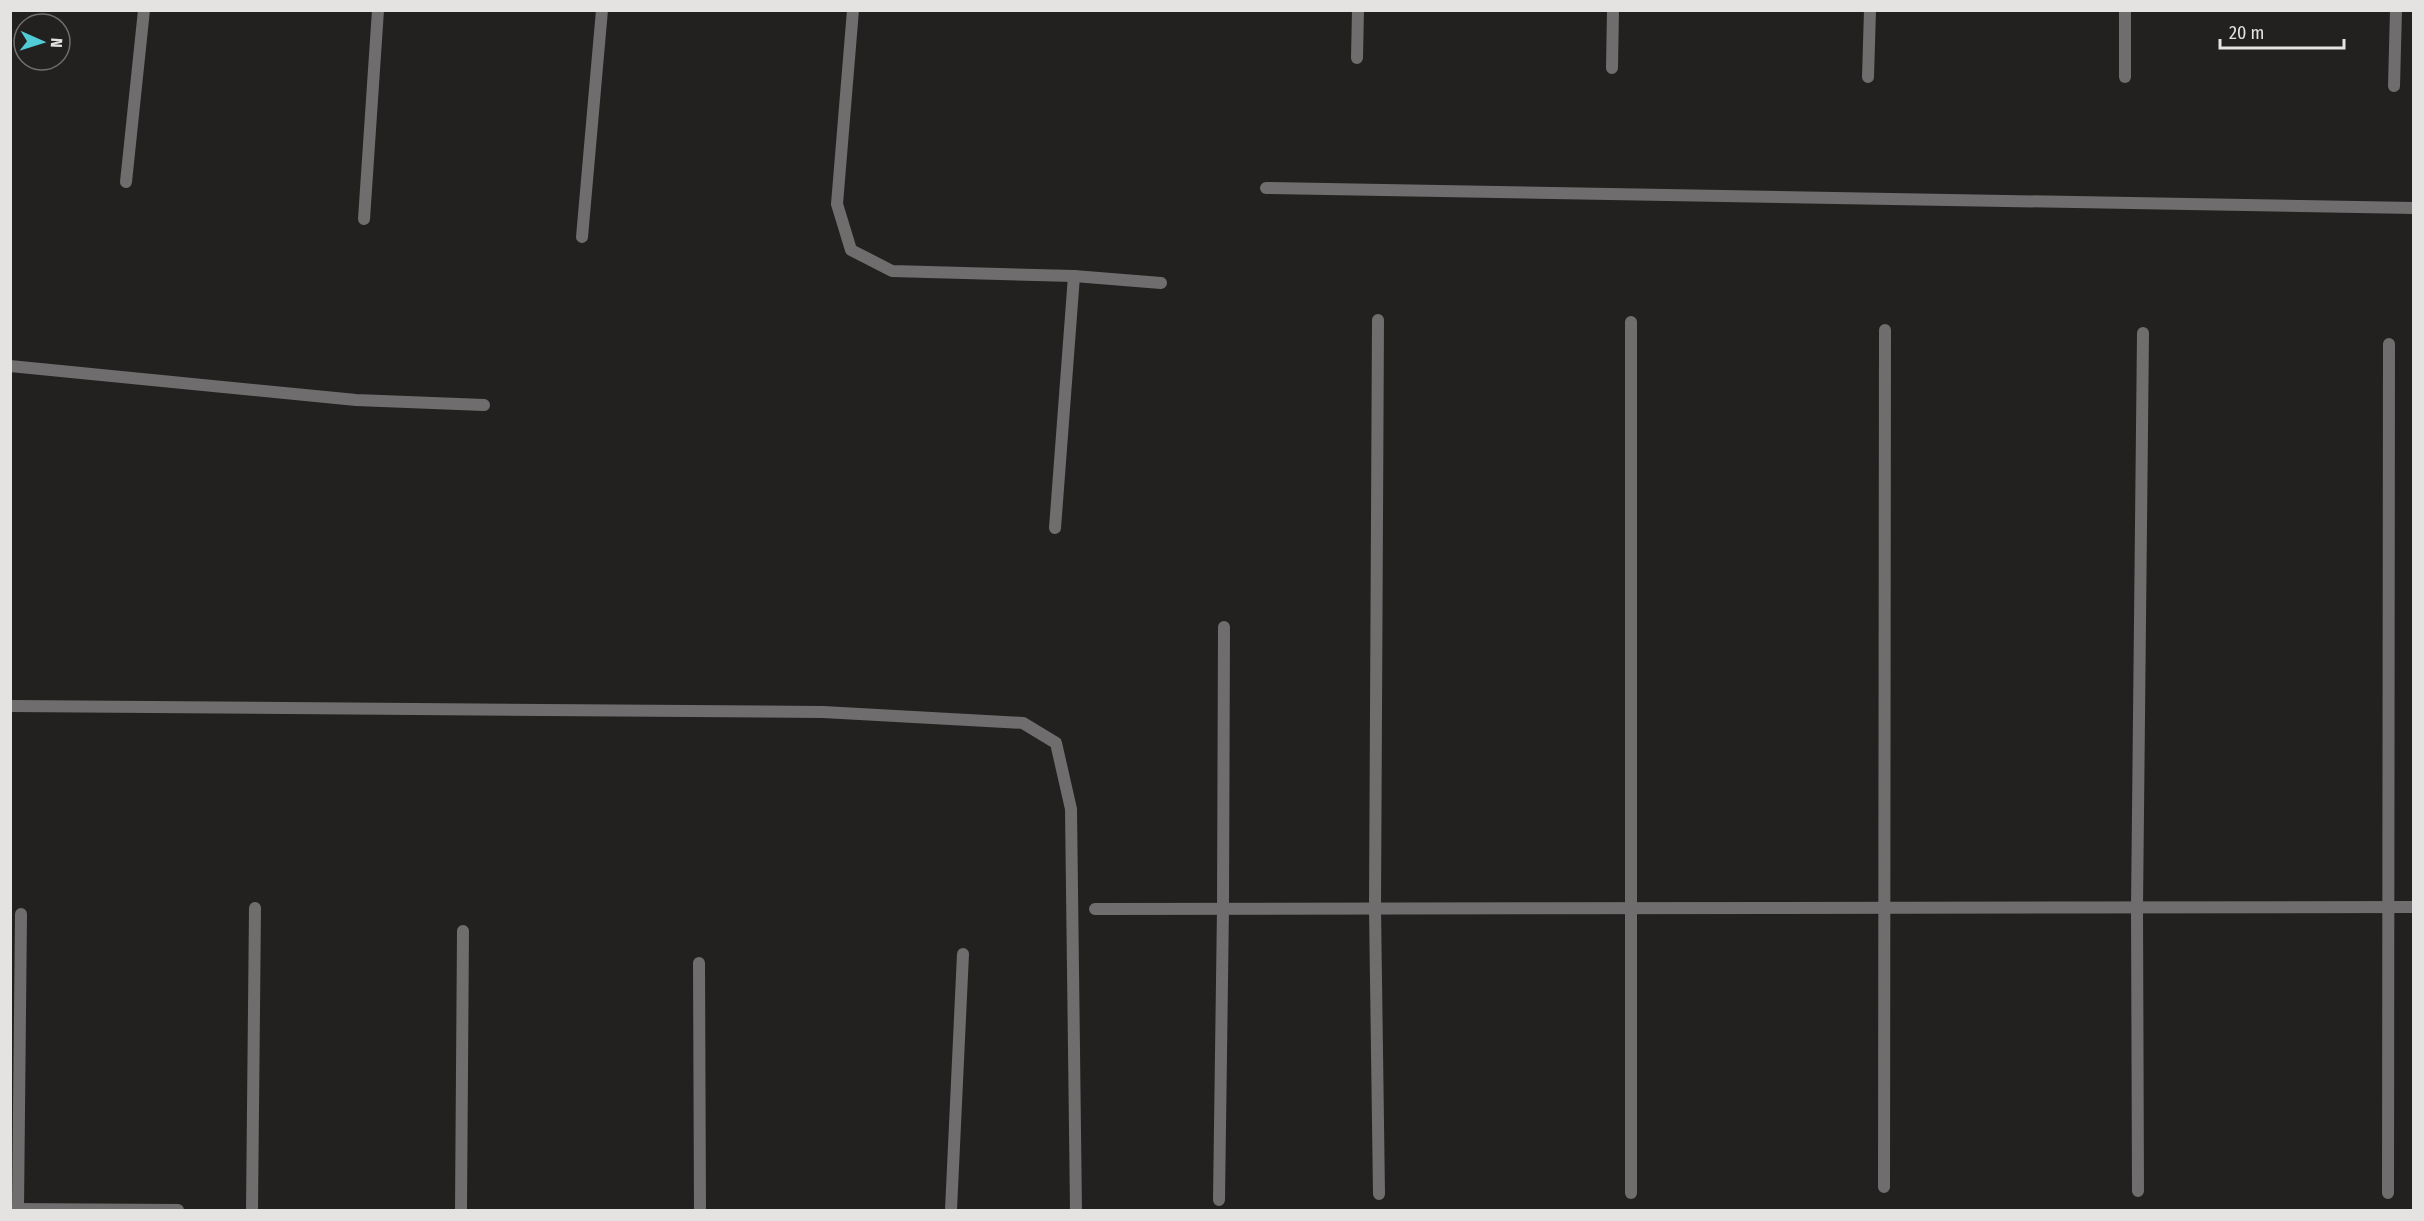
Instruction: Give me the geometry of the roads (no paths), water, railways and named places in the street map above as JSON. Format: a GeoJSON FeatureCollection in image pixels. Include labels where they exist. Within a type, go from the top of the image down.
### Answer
{"type":"FeatureCollection","features":[{"type":"Feature","properties":{"kind":"street"},"geometry":{"type":"LineString","coordinates":[[126,182],[144,10]]}},
{"type":"Feature","properties":{"kind":"street"},"geometry":{"type":"LineString","coordinates":[[364,219],[378,10]]}},
{"type":"Feature","properties":{"kind":"street"},"geometry":{"type":"LineString","coordinates":[[582,237],[602,10]]}},
{"type":"Feature","properties":{"kind":"street"},"geometry":{"type":"LineString","coordinates":[[853,10],[837,204],[851,250],[892,271],[1074,276],[1161,283]]}},
{"type":"Feature","properties":{"kind":"street"},"geometry":{"type":"LineString","coordinates":[[1357,58],[1358,10]]}},
{"type":"Feature","properties":{"kind":"street"},"geometry":{"type":"LineString","coordinates":[[1611,68],[1613,10]]}},
{"type":"Feature","properties":{"kind":"street"},"geometry":{"type":"LineString","coordinates":[[1868,77],[1870,10]]}},
{"type":"Feature","properties":{"kind":"street"},"geometry":{"type":"LineString","coordinates":[[2125,10],[2125,77]]}},
{"type":"Feature","properties":{"kind":"street"},"geometry":{"type":"LineString","coordinates":[[2394,86],[2396,10]]}},
{"type":"Feature","properties":{"kind":"street"},"geometry":{"type":"LineString","coordinates":[[1266,188],[2414,208]]}},
{"type":"Feature","properties":{"kind":"street"},"geometry":{"type":"LineString","coordinates":[[1055,528],[1074,276]]}},
{"type":"Feature","properties":{"kind":"street"},"geometry":{"type":"LineString","coordinates":[[1378,320],[1375,908],[1379,1194]]}},
{"type":"Feature","properties":{"kind":"street"},"geometry":{"type":"LineString","coordinates":[[1631,322],[1629,908],[1631,1193]]}},
{"type":"Feature","properties":{"kind":"street"},"geometry":{"type":"LineString","coordinates":[[1884,1187],[1885,330]]}},
{"type":"Feature","properties":{"kind":"street"},"geometry":{"type":"LineString","coordinates":[[2138,1191],[2137,908],[2143,333]]}},
{"type":"Feature","properties":{"kind":"street"},"geometry":{"type":"LineString","coordinates":[[2388,1192],[2389,344]]}},
{"type":"Feature","properties":{"kind":"street"},"geometry":{"type":"LineString","coordinates":[[10,366],[356,400],[484,405]]}},
{"type":"Feature","properties":{"kind":"street"},"geometry":{"type":"LineString","coordinates":[[1219,1200],[1224,627]]}},
{"type":"Feature","properties":{"kind":"street"},"geometry":{"type":"LineString","coordinates":[[10,706],[824,712],[1023,723],[1056,743],[1071,809],[1076,1210]]}},
{"type":"Feature","properties":{"kind":"street"},"geometry":{"type":"LineString","coordinates":[[1095,909],[2414,907]]}},
{"type":"Feature","properties":{"kind":"street"},"geometry":{"type":"LineString","coordinates":[[252,1210],[255,908]]}},
{"type":"Feature","properties":{"kind":"street"},"geometry":{"type":"LineString","coordinates":[[21,914],[14,1209],[178,1210]]}},
{"type":"Feature","properties":{"kind":"street"},"geometry":{"type":"LineString","coordinates":[[461,1210],[463,931]]}},
{"type":"Feature","properties":{"kind":"street"},"geometry":{"type":"LineString","coordinates":[[951,1210],[963,954]]}},
{"type":"Feature","properties":{"kind":"street"},"geometry":{"type":"LineString","coordinates":[[699,963],[700,1210]]}}]}
